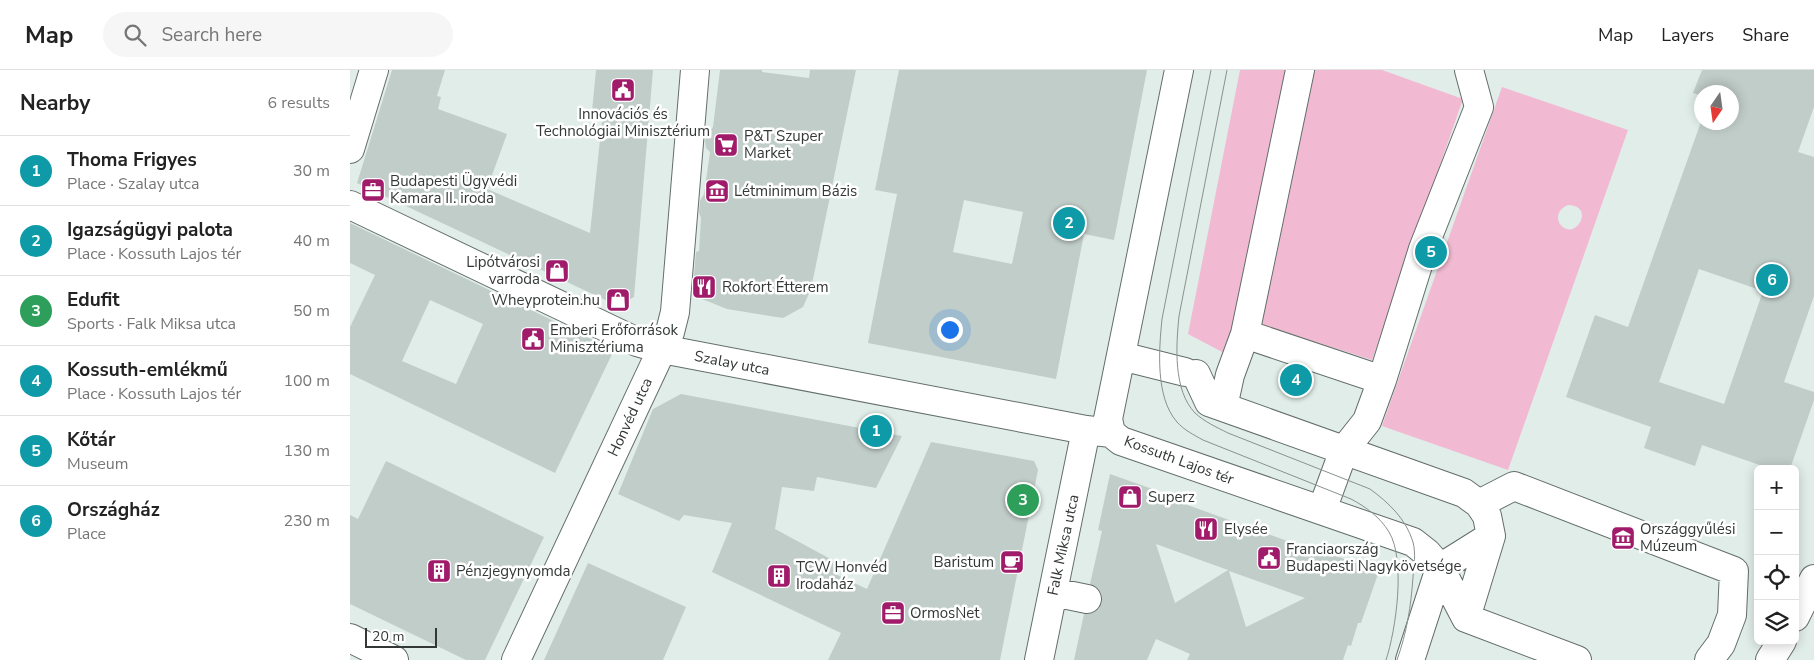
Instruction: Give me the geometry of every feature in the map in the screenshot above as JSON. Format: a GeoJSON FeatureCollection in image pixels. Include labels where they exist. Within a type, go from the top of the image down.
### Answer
{"type":"FeatureCollection","features":[{"type":"Feature","properties":{"kind":"street"},"geometry":{"type":"LineString","coordinates":[[350,149],[374,70]]}},
{"type":"Feature","properties":{"kind":"street","name":"Honvéd utca"},"geometry":{"type":"LineString","coordinates":[[516,660],[662,349],[676,312],[695,70]]}},
{"type":"Feature","properties":{"kind":"street","name":"Kossuth Lajos tér"},"geometry":{"type":"LineString","coordinates":[[1179,70],[1108,419],[1098,431],[1121,441],[1413,542],[1427,553],[1440,568],[1466,618]]}},
{"type":"Feature","properties":{"kind":"street"},"geometry":{"type":"LineString","coordinates":[[1223,407],[1230,375],[1245,334],[1300,70]]}},
{"type":"Feature","properties":{"kind":"street"},"geometry":{"type":"LineString","coordinates":[[1322,510],[1344,450],[1367,421],[1382,380],[1423,249],[1445,200],[1479,107],[1469,70]]}},
{"type":"Feature","properties":{"kind":"street","name":"Szalay utca"},"geometry":{"type":"LineString","coordinates":[[350,205],[637,342],[662,349],[1098,431]]}},
{"type":"Feature","properties":{"kind":"street"},"geometry":{"type":"LineString","coordinates":[[1245,334],[1382,380]]}},
{"type":"Feature","properties":{"kind":"street"},"geometry":{"type":"LineString","coordinates":[[1121,356],[1191,373],[1209,402],[1464,493],[1479,504],[1487,516],[1491,536],[1466,618],[1577,660]]}},
{"type":"Feature","properties":{"kind":"street","name":"Falk Miksa utca"},"geometry":{"type":"LineString","coordinates":[[1039,660],[1053,592],[1098,431]]}},
{"type":"Feature","properties":{"kind":"street"},"geometry":{"type":"LineString","coordinates":[[1479,504],[1514,486],[1734,571],[1732,615],[1715,652]]}},
{"type":"Feature","properties":{"kind":"street"},"geometry":{"type":"LineString","coordinates":[[1410,660],[1440,568],[1491,536]]}},
{"type":"Feature","properties":{"kind":"street"},"geometry":{"type":"LineString","coordinates":[[1799,609],[1814,579]]}},
{"type":"Feature","properties":{"kind":"street"},"geometry":{"type":"LineString","coordinates":[[1053,592],[1087,599]]}},
{"type":"Feature","properties":{"kind":"street"},"geometry":{"type":"LineString","coordinates":[[350,638],[394,660]]}},
{"type":"Feature","properties":{"kind":"street"},"geometry":{"type":"LineString","coordinates":[[1770,660],[1779,645]]}},
{"type":"Feature","properties":{"kind":"shaded area"},"geometry":{"type":"Polygon","coordinates":[[[1240,70],[1289,70],[1226,354],[1188,334],[1240,70]]]}},
{"type":"Feature","properties":{"kind":"shaded area"},"geometry":{"type":"Polygon","coordinates":[[[1312,70],[1382,70],[1463,99],[1372,360],[1260,324],[1312,70]]]}},
{"type":"Feature","properties":{"kind":"shaded area"},"geometry":{"type":"Polygon","coordinates":[[[1502,87],[1628,130],[1508,470],[1382,426],[1502,87]],[[1568,205],[1559,213],[1560,224],[1566,229],[1576,227],[1580,222],[1581,211],[1577,207],[1568,205]]]}},
{"type":"Feature","properties":{"kind":"building"},"geometry":{"type":"Polygon","coordinates":[[[392,70],[445,70],[437,96],[441,97],[438,109],[507,134],[487,189],[590,233],[603,112],[592,111],[596,70],[653,70],[634,297],[618,306],[357,183],[392,70]]]}},
{"type":"Feature","properties":{"kind":"building"},"geometry":{"type":"Polygon","coordinates":[[[720,70],[762,70],[762,72],[809,78],[810,70],[856,70],[811,289],[803,307],[783,318],[727,309],[702,299],[695,294],[693,287],[696,252],[699,251],[700,201],[704,194],[710,152],[706,148],[705,141],[713,127],[720,70]]]}},
{"type":"Feature","properties":{"kind":"building"},"geometry":{"type":"Polygon","coordinates":[[[899,70],[1147,70],[1114,240],[1084,234],[1056,379],[868,343],[897,194],[875,190],[899,70]],[[964,200],[953,252],[1012,264],[1023,212],[964,200]]]}},
{"type":"Feature","properties":{"kind":"building"},"geometry":{"type":"Polygon","coordinates":[[[1702,70],[1814,70],[1814,107],[1798,152],[1814,157],[1814,296],[1784,382],[1814,392],[1814,400],[1791,465],[1760,465],[1702,445],[1695,466],[1644,448],[1651,427],[1566,397],[1595,315],[1628,327],[1698,130],[1739,130],[1739,85],[1696,85],[1702,70]],[[1699,269],[1659,382],[1724,404],[1763,291],[1699,269]]]}},
{"type":"Feature","properties":{"kind":"building","name":"Emberi Erőforrások Minisztériuma"},"geometry":{"type":"Polygon","coordinates":[[[350,223],[614,350],[555,473],[350,374],[350,327],[375,275],[350,263],[350,223]],[[430,300],[402,361],[456,384],[483,324],[430,300]]]}},
{"type":"Feature","properties":{"kind":"building"},"geometry":{"type":"Polygon","coordinates":[[[681,394],[902,436],[876,488],[817,477],[814,491],[782,487],[775,529],[838,563],[833,573],[867,589],[931,442],[1034,461],[1038,470],[1000,660],[828,660],[841,633],[712,572],[732,523],[684,515],[679,521],[618,494],[653,409],[681,394]]]}},
{"type":"Feature","properties":{"kind":"building","name":"Pénzjegynyomda"},"geometry":{"type":"Polygon","coordinates":[[[386,461],[544,537],[485,660],[466,660],[350,604],[350,515],[358,519],[386,461]]]}},
{"type":"Feature","properties":{"kind":"building"},"geometry":{"type":"Polygon","coordinates":[[[1110,474],[1158,491],[1157,494],[1332,557],[1333,555],[1379,571],[1361,623],[1358,623],[1351,646],[1348,645],[1343,660],[1187,660],[1190,654],[1156,639],[1147,660],[1074,660],[1084,614],[1091,614],[1098,610],[1102,602],[1102,595],[1098,588],[1090,584],[1102,531],[1098,530],[1110,474]],[[1156,544],[1175,603],[1228,570],[1214,565],[1156,544]],[[1229,571],[1246,627],[1305,598],[1229,571]]]}},
{"type":"Feature","properties":{"kind":"building"},"geometry":{"type":"Polygon","coordinates":[[[588,563],[686,607],[663,660],[544,660],[588,563]]]}},
{"type":"Feature","properties":{"kind":"tram line"},"geometry":{"type":"LineString","coordinates":[[1211,70],[1162,319],[1160,372],[1165,400],[1177,422],[1203,440],[1351,499],[1377,517],[1389,532],[1394,544],[1397,560],[1398,595],[1396,614],[1386,660]]}},
{"type":"Feature","properties":{"kind":"tram line"},"geometry":{"type":"LineString","coordinates":[[1227,70],[1179,316],[1177,341],[1179,380],[1188,403],[1195,413],[1211,424],[1228,433],[1370,489],[1396,512],[1410,534],[1415,555],[1408,619],[1397,660]]}},
{"type":"Feature","properties":{"kind":"place","name":"Innovációs és Technológiai Minisztérium"},"geometry":{"type":"Point","coordinates":[623,90]}},
{"type":"Feature","properties":{"kind":"place","name":"P&T Szuper Market"},"geometry":{"type":"Point","coordinates":[726,145]}},
{"type":"Feature","properties":{"kind":"place","name":"Budapesti Ügyvédi Kamara II. iroda"},"geometry":{"type":"Point","coordinates":[373,190]}},
{"type":"Feature","properties":{"kind":"place","name":"Létminimum Bázis"},"geometry":{"type":"Point","coordinates":[717,191]}},
{"type":"Feature","properties":{"kind":"place","name":"Igazságügyi palota"},"geometry":{"type":"Point","coordinates":[1069,223]}},
{"type":"Feature","properties":{"kind":"place","name":"Kőtár"},"geometry":{"type":"Point","coordinates":[1431,252]}},
{"type":"Feature","properties":{"kind":"place","name":"Lipótvárosi varroda"},"geometry":{"type":"Point","coordinates":[557,271]}},
{"type":"Feature","properties":{"kind":"place","name":"Országház"},"geometry":{"type":"Point","coordinates":[1772,280]}},
{"type":"Feature","properties":{"kind":"place","name":"Rokfort Étterem"},"geometry":{"type":"Point","coordinates":[704,287]}},
{"type":"Feature","properties":{"kind":"place","name":"Wheyprotein.hu"},"geometry":{"type":"Point","coordinates":[618,300]}},
{"type":"Feature","properties":{"kind":"place","name":"Emberi Erőforrások Minisztériuma"},"geometry":{"type":"Point","coordinates":[533,339]}},
{"type":"Feature","properties":{"kind":"place","name":"Kossuth-emlékmű"},"geometry":{"type":"Point","coordinates":[1296,380]}},
{"type":"Feature","properties":{"kind":"place","name":"Thoma Frigyes"},"geometry":{"type":"Point","coordinates":[876,431]}},
{"type":"Feature","properties":{"kind":"place","name":"Superz"},"geometry":{"type":"Point","coordinates":[1130,497]}},
{"type":"Feature","properties":{"kind":"place","name":"Edufit"},"geometry":{"type":"Point","coordinates":[1023,500]}},
{"type":"Feature","properties":{"kind":"place","name":"Elysée"},"geometry":{"type":"Point","coordinates":[1206,529]}},
{"type":"Feature","properties":{"kind":"place","name":"Országgyűlési Múzeum"},"geometry":{"type":"Point","coordinates":[1623,538]}},
{"type":"Feature","properties":{"kind":"place","name":"Franciaország Budapesti Nagykövetsége"},"geometry":{"type":"Point","coordinates":[1269,558]}},
{"type":"Feature","properties":{"kind":"place","name":"Baristum"},"geometry":{"type":"Point","coordinates":[1012,562]}},
{"type":"Feature","properties":{"kind":"place","name":"Pénzjegynyomda"},"geometry":{"type":"Point","coordinates":[439,571]}},
{"type":"Feature","properties":{"kind":"place","name":"TCW Honvéd Irodaház"},"geometry":{"type":"Point","coordinates":[779,576]}},
{"type":"Feature","properties":{"kind":"place","name":"OrmosNet"},"geometry":{"type":"Point","coordinates":[893,613]}}]}
